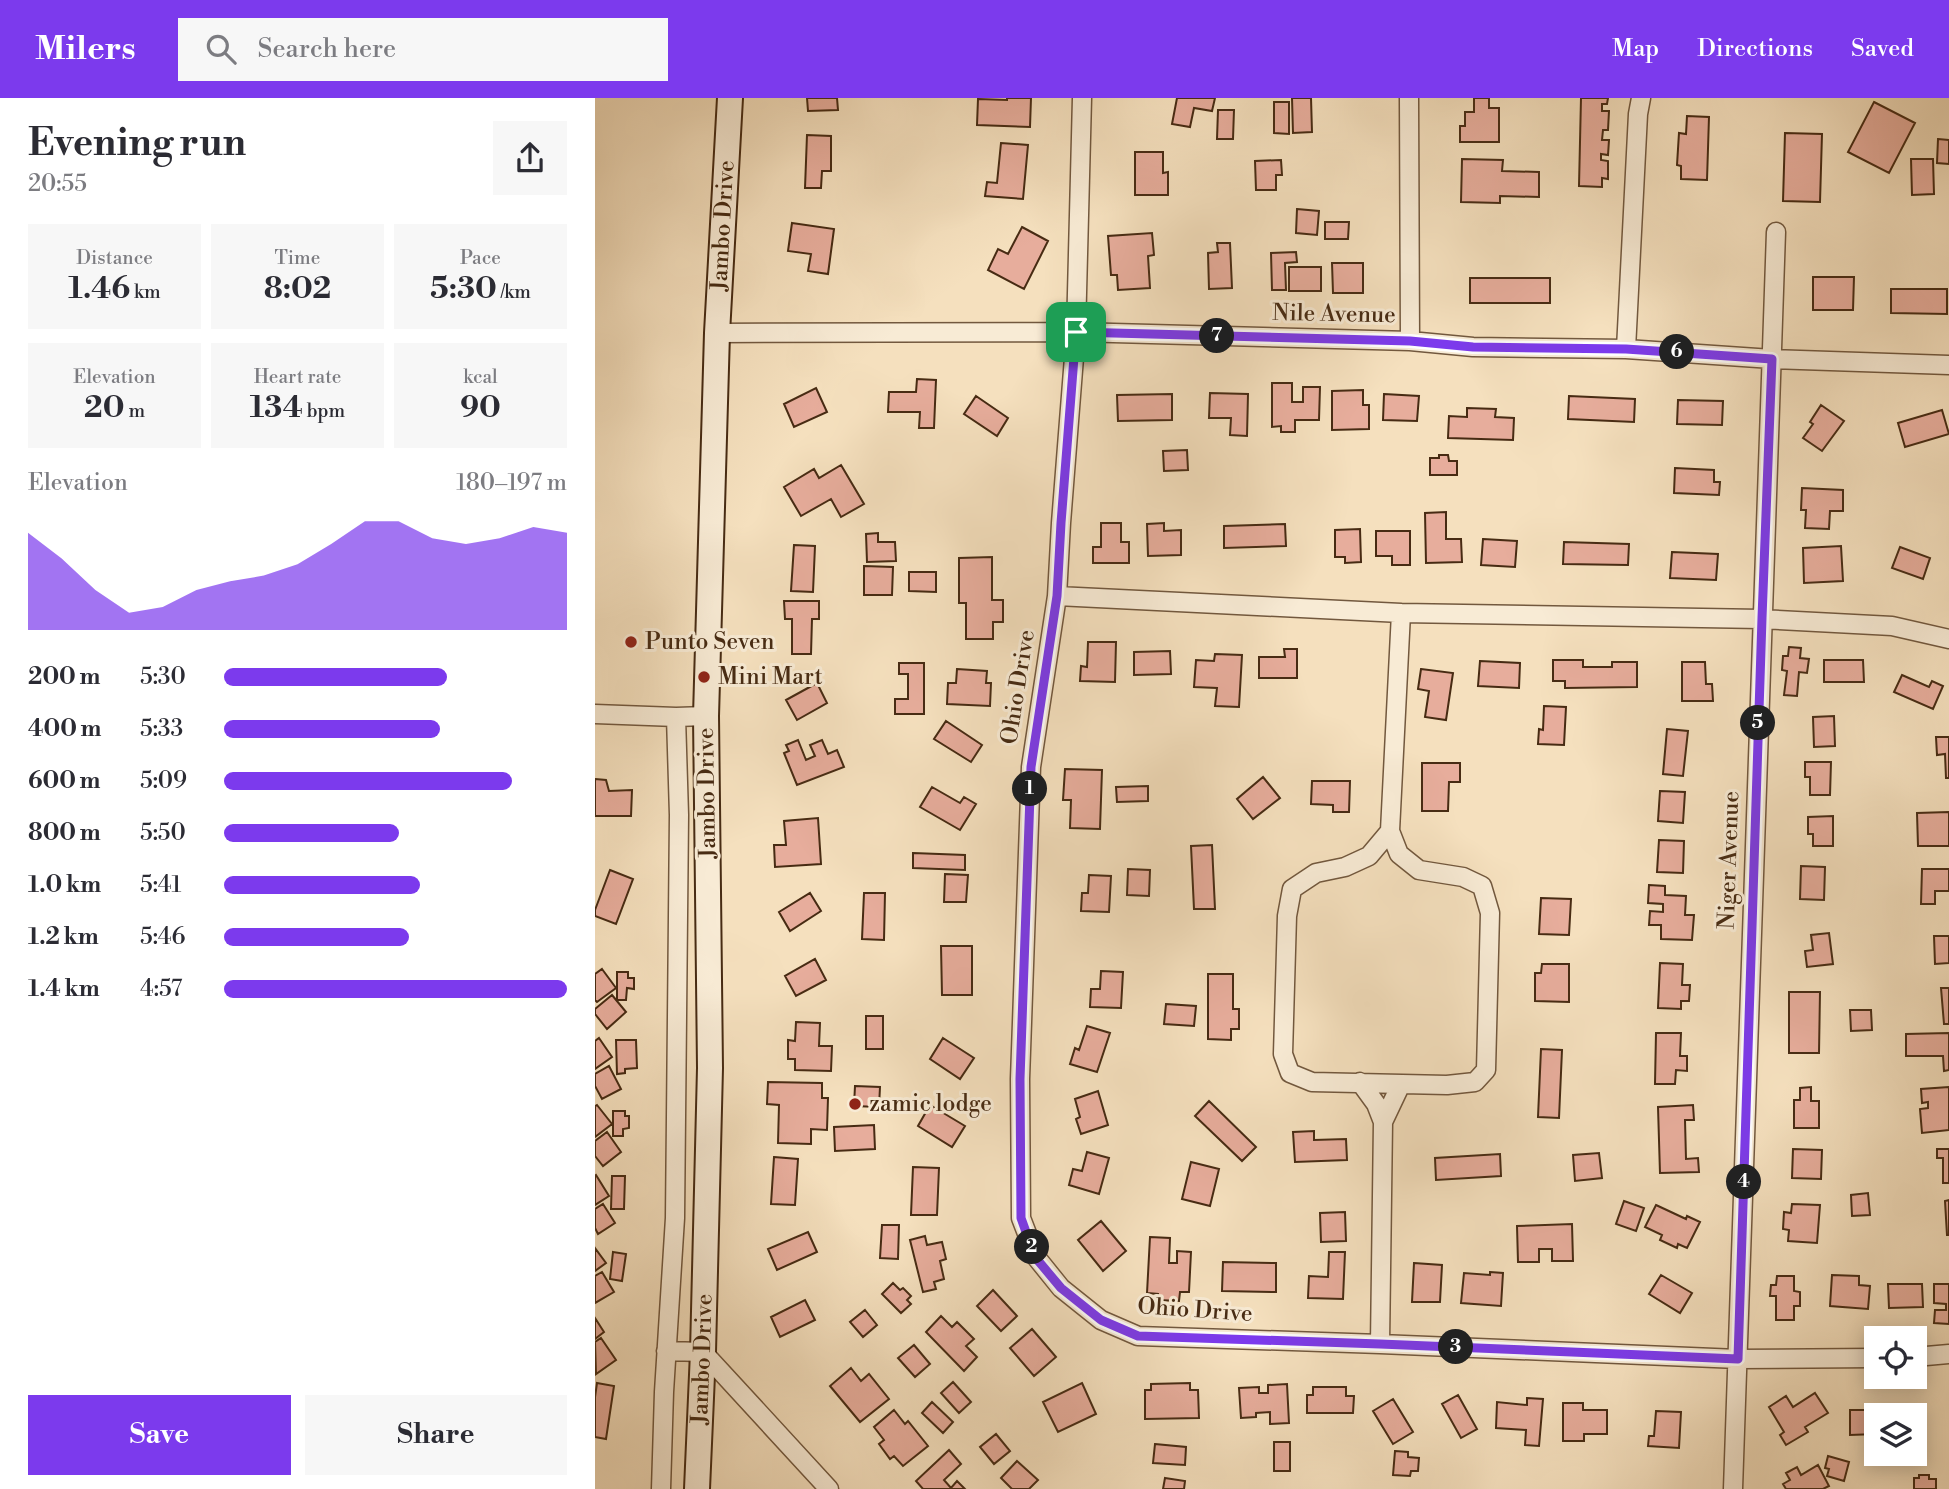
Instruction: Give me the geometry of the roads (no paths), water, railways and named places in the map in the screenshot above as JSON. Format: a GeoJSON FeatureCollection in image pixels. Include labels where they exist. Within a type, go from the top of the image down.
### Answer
{"type":"FeatureCollection","features":[{"type":"Feature","properties":{"kind":"main road","name":"Jambo Drive"},"geometry":{"type":"LineString","coordinates":[[697,1489],[710,1068],[706,716],[717,333],[730,98]]}},
{"type":"Feature","properties":{"kind":"street","name":"Ohio Drive"},"geometry":{"type":"LineString","coordinates":[[1081,98],[1076,332],[1057,596],[1031,767],[1020,1079],[1021,1218],[1035,1257],[1061,1288],[1101,1320],[1138,1336],[1738,1359],[1864,1358]]}},
{"type":"Feature","properties":{"kind":"street"},"geometry":{"type":"LineString","coordinates":[[1409,98],[1410,341]]}},
{"type":"Feature","properties":{"kind":"street"},"geometry":{"type":"LineString","coordinates":[[1626,349],[1641,98]]}},
{"type":"Feature","properties":{"kind":"street","name":"Niger Avenue"},"geometry":{"type":"LineString","coordinates":[[1733,1489],[1776,232]]}},
{"type":"Feature","properties":{"kind":"street","name":"Nile Avenue"},"geometry":{"type":"LineString","coordinates":[[717,333],[1076,332],[1410,341],[1473,347],[1626,349],[1772,359],[1949,365]]}},
{"type":"Feature","properties":{"kind":"street"},"geometry":{"type":"LineString","coordinates":[[1057,596],[1401,613],[1762,618],[1892,626],[1949,639]]}},
{"type":"Feature","properties":{"kind":"street"},"geometry":{"type":"LineString","coordinates":[[1389,831],[1369,856],[1345,867],[1316,873],[1291,889],[1287,916],[1283,1054],[1290,1073],[1312,1082],[1447,1086],[1475,1082],[1486,1070],[1490,913],[1482,886],[1463,877],[1419,870],[1399,854],[1389,831],[1401,613]]}},
{"type":"Feature","properties":{"kind":"street"},"geometry":{"type":"LineString","coordinates":[[595,714],[706,716]]}},
{"type":"Feature","properties":{"kind":"street","name":"Jambo Drive"},"geometry":{"type":"LineString","coordinates":[[661,1489],[666,1351],[675,1218],[679,816],[676,717]]}},
{"type":"Feature","properties":{"kind":"street"},"geometry":{"type":"LineString","coordinates":[[1360,1082],[1376,1104],[1383,1122],[1380,1344]]}},
{"type":"Feature","properties":{"kind":"street"},"geometry":{"type":"LineString","coordinates":[[1383,1122],[1401,1084]]}},
{"type":"Feature","properties":{"kind":"street"},"geometry":{"type":"LineString","coordinates":[[666,1351],[703,1352],[829,1489]]}},
{"type":"Feature","properties":{"kind":"street"},"geometry":{"type":"LineString","coordinates":[[1927,1356],[1949,1354]]}},
{"type":"Feature","properties":{"kind":"place","name":"Punto Seven"},"geometry":{"type":"Point","coordinates":[631,642]}},
{"type":"Feature","properties":{"kind":"place","name":"Mini Mart"},"geometry":{"type":"Point","coordinates":[704,677]}},
{"type":"Feature","properties":{"kind":"place","name":"zamic lodge"},"geometry":{"type":"Point","coordinates":[855,1104]}}]}
